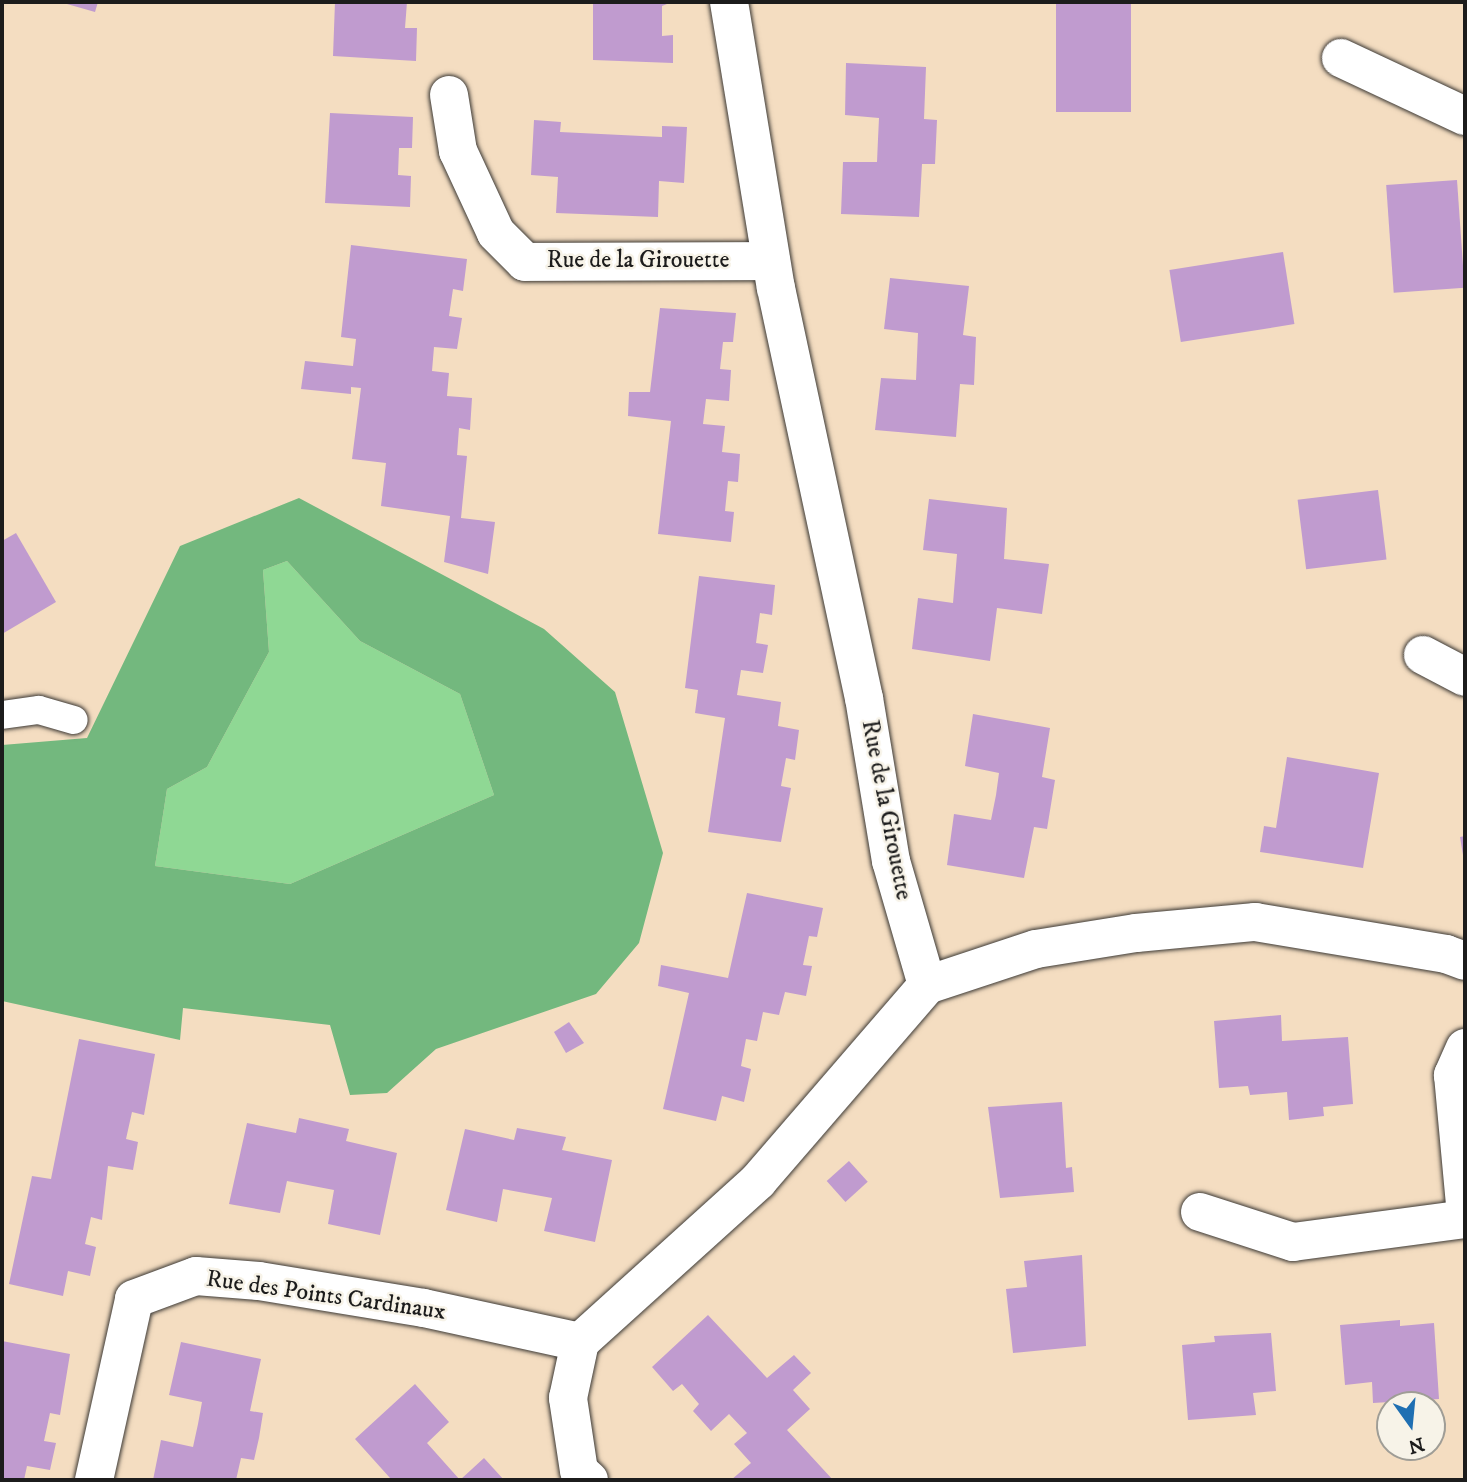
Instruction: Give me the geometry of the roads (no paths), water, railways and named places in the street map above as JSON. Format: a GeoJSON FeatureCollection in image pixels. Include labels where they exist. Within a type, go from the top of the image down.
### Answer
{"type":"FeatureCollection","features":[{"type":"Feature","properties":{"kind":"street","name":"Rue de la Girouette"},"geometry":{"type":"LineString","coordinates":[[729,2],[771,261],[864,698],[891,861],[927,985]]}},
{"type":"Feature","properties":{"kind":"street"},"geometry":{"type":"LineString","coordinates":[[1341,58],[1465,116]]}},
{"type":"Feature","properties":{"kind":"street","name":"Rue de la Girouette"},"geometry":{"type":"LineString","coordinates":[[449,95],[458,151],[496,233],[525,261],[771,261]]}},
{"type":"Feature","properties":{"kind":"street"},"geometry":{"type":"LineString","coordinates":[[1423,655],[1465,677]]}},
{"type":"Feature","properties":{"kind":"street"},"geometry":{"type":"LineString","coordinates":[[589,1480],[579,1471],[568,1398],[580,1342],[758,1181],[927,985],[1036,949],[1136,933],[1255,922],[1446,954],[1465,961]]}},
{"type":"Feature","properties":{"kind":"street"},"geometry":{"type":"LineString","coordinates":[[1465,1048],[1453,1075],[1465,1204]]}},
{"type":"Feature","properties":{"kind":"street"},"geometry":{"type":"LineString","coordinates":[[1200,1212],[1293,1242],[1465,1219]]}},
{"type":"Feature","properties":{"kind":"street","name":"Rue des Points Cardinaux"},"geometry":{"type":"LineString","coordinates":[[94,1480],[134,1299],[196,1276],[259,1282],[424,1308],[580,1342]]}},
{"type":"Feature","properties":{"kind":"lane"},"geometry":{"type":"LineString","coordinates":[[2,715],[39,710],[74,720]]}}]}
